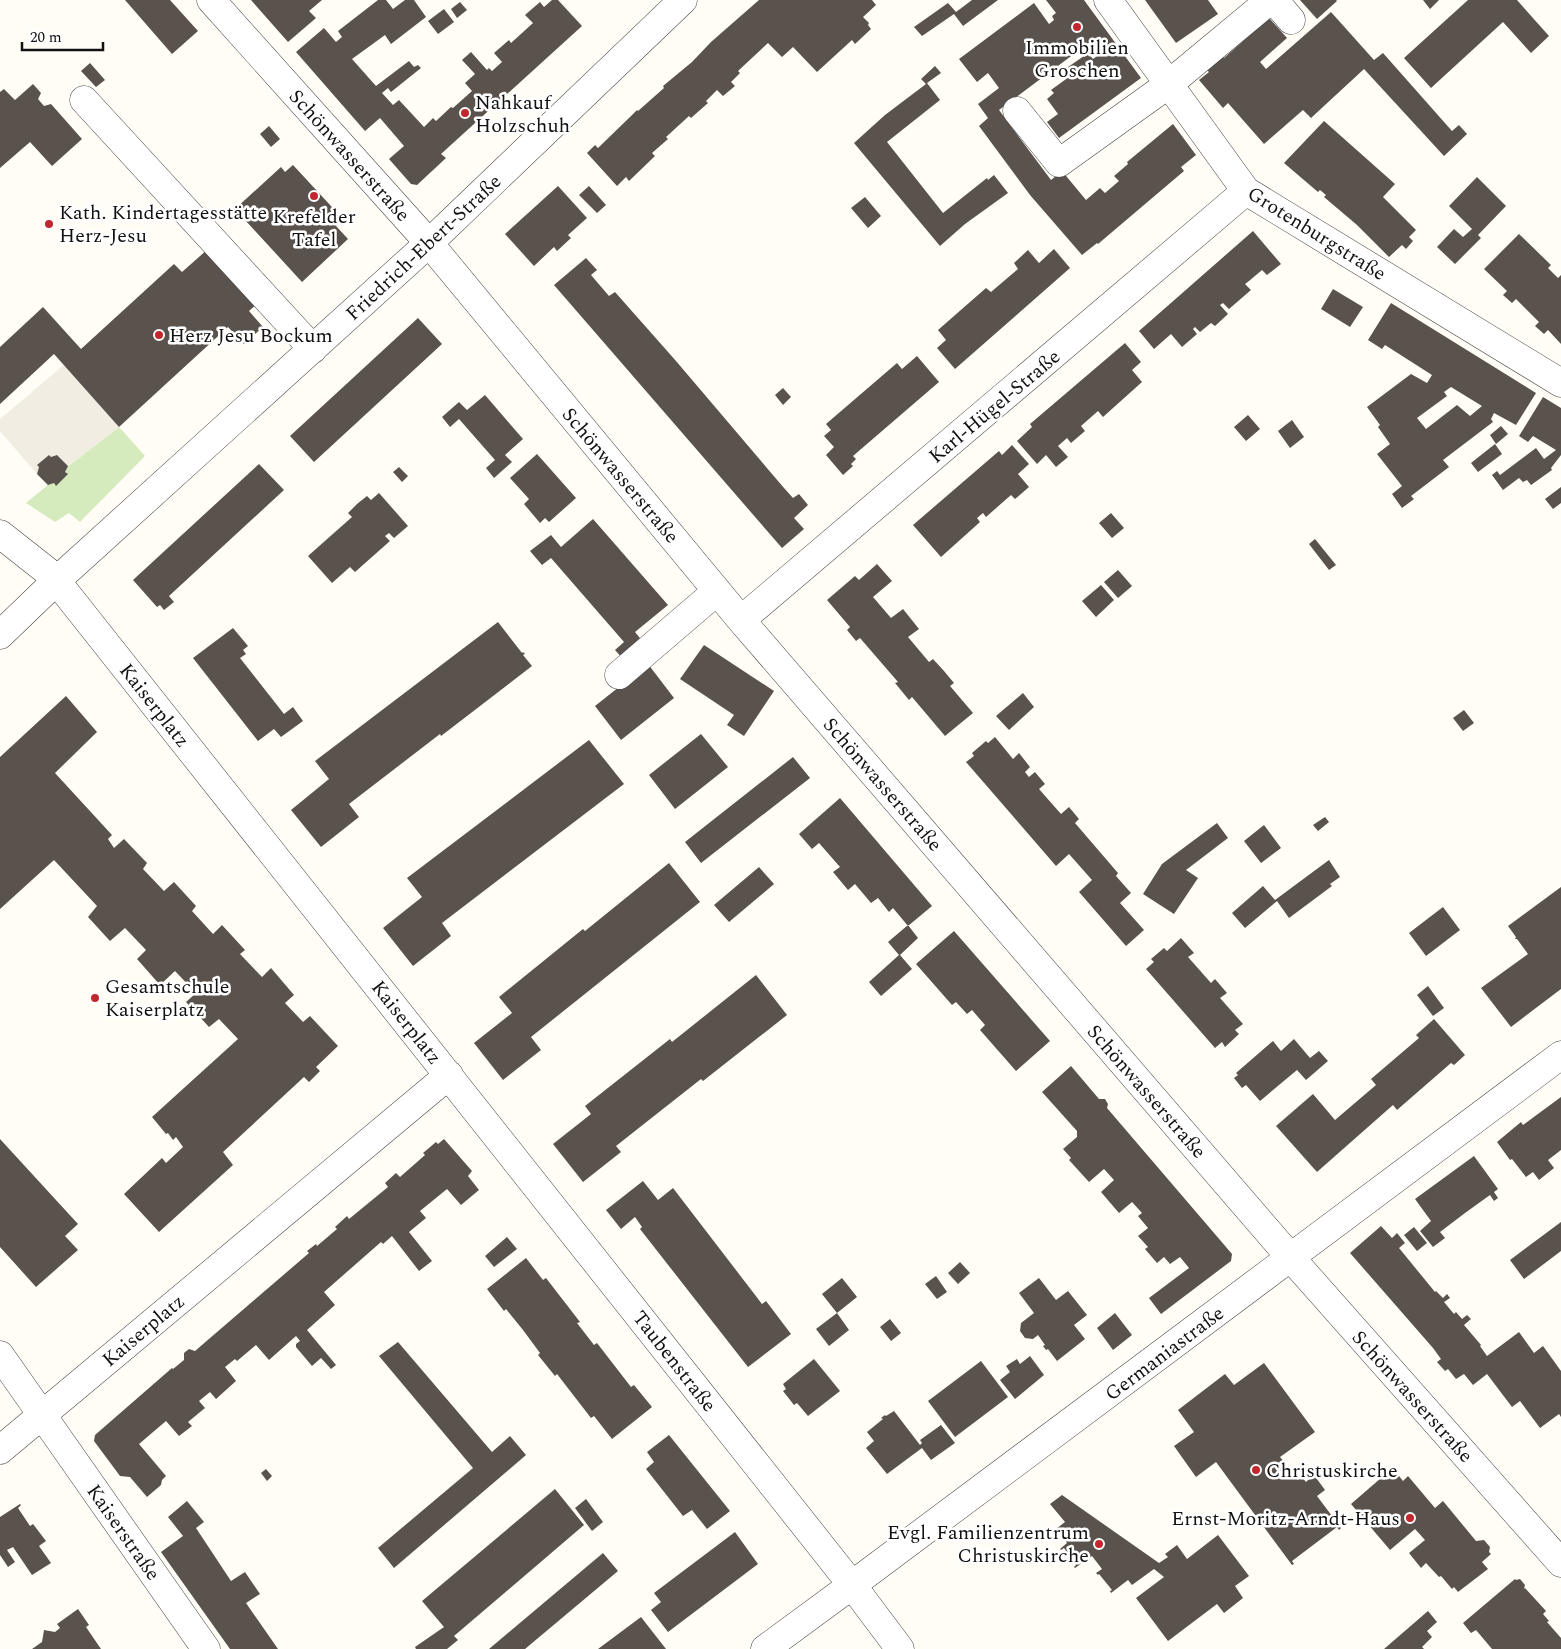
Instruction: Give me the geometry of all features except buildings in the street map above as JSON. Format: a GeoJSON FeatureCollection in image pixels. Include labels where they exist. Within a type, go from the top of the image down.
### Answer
{"type":"FeatureCollection","features":[{"type":"Feature","properties":{"kind":"street","name":"Schönwasserstraße"},"geometry":{"type":"LineString","coordinates":[[211,0],[429,243],[741,620],[1290,1258],[1561,1563]]}},
{"type":"Feature","properties":{"kind":"street","name":"Friedrich-Ebert-Straße"},"geometry":{"type":"LineString","coordinates":[[56,581],[429,243],[683,0]]}},
{"type":"Feature","properties":{"kind":"street","name":"Grotenburgstraße"},"geometry":{"type":"LineString","coordinates":[[1108,0],[1246,191],[1561,383]]}},
{"type":"Feature","properties":{"kind":"street"},"geometry":{"type":"LineString","coordinates":[[1017,111],[1059,163],[1279,7]]}},
{"type":"Feature","properties":{"kind":"street"},"geometry":{"type":"LineString","coordinates":[[84,100],[313,349]]}},
{"type":"Feature","properties":{"kind":"street","name":"Karl-Hügel-Straße"},"geometry":{"type":"LineString","coordinates":[[741,620],[1246,191]]}},
{"type":"Feature","properties":{"kind":"street"},"geometry":{"type":"LineString","coordinates":[[0,534],[56,581],[0,635]]}},
{"type":"Feature","properties":{"kind":"street","name":"Kaiserplatz"},"geometry":{"type":"LineString","coordinates":[[0,1450],[449,1074],[56,581]]}},
{"type":"Feature","properties":{"kind":"street"},"geometry":{"type":"LineString","coordinates":[[618,675],[717,591]]}},
{"type":"Feature","properties":{"kind":"street","name":"Germaniastraße"},"geometry":{"type":"LineString","coordinates":[[765,1649],[1561,1055]]}},
{"type":"Feature","properties":{"kind":"street","name":"Taubenstraße"},"geometry":{"type":"LineString","coordinates":[[449,1074],[852,1585],[900,1649]]}},
{"type":"Feature","properties":{"kind":"street"},"geometry":{"type":"LineString","coordinates":[[0,1355],[42,1415]]}},
{"type":"Feature","properties":{"kind":"street","name":"Kaiserstraße"},"geometry":{"type":"LineString","coordinates":[[42,1415],[206,1649]]}},
{"type":"Feature","properties":{"kind":"green space"},"geometry":{"type":"Polygon","coordinates":[[[119,427],[145,456],[80,522],[69,513],[55,522],[26,503],[49,484],[54,483],[56,485],[67,475],[65,472],[66,468],[119,427]]]}},
{"type":"Feature","properties":{"kind":"shaded area"},"geometry":{"type":"Polygon","coordinates":[[[64,365],[119,427],[68,466],[57,455],[51,457],[49,455],[37,465],[39,467],[37,474],[0,431],[0,419],[64,365]]]}},
{"type":"Feature","properties":{"kind":"place","name":"Immobilien Groschen"},"geometry":{"type":"Point","coordinates":[1077,27]}},
{"type":"Feature","properties":{"kind":"place","name":"Nahkauf Holzschuh"},"geometry":{"type":"Point","coordinates":[465,113]}},
{"type":"Feature","properties":{"kind":"place","name":"Krefelder Tafel"},"geometry":{"type":"Point","coordinates":[314,196]}},
{"type":"Feature","properties":{"kind":"place","name":"Kath. Kindertagesstätte Herz-Jesu"},"geometry":{"type":"Point","coordinates":[49,224]}},
{"type":"Feature","properties":{"kind":"place","name":"Herz Jesu Bockum"},"geometry":{"type":"Point","coordinates":[159,335]}},
{"type":"Feature","properties":{"kind":"place","name":"Gesamtschule Kaiserplatz"},"geometry":{"type":"Point","coordinates":[95,998]}},
{"type":"Feature","properties":{"kind":"place","name":"Christuskirche"},"geometry":{"type":"Point","coordinates":[1256,1470]}},
{"type":"Feature","properties":{"kind":"place","name":"Ernst-Moritz-Arndt-Haus"},"geometry":{"type":"Point","coordinates":[1410,1518]}},
{"type":"Feature","properties":{"kind":"place","name":"Evgl. Familienzentrum Christuskirche"},"geometry":{"type":"Point","coordinates":[1099,1544]}}]}
